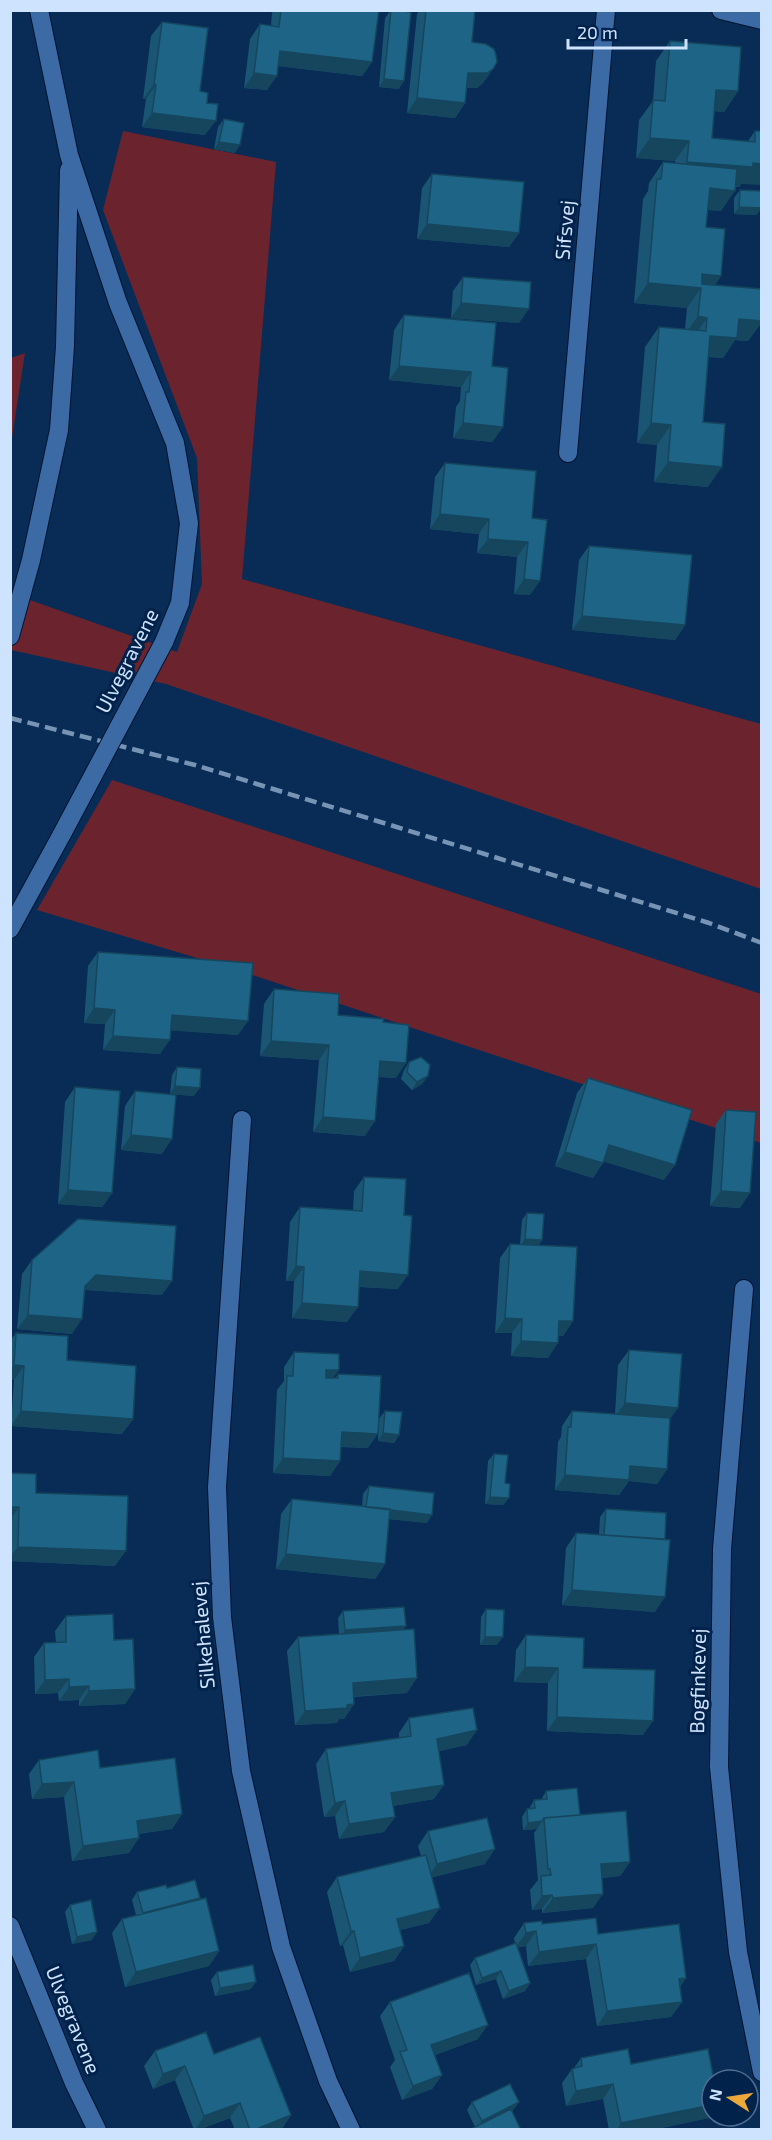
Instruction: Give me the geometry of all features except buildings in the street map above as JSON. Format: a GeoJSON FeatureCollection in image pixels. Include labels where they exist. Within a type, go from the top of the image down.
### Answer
{"type":"FeatureCollection","features":[{"type":"Feature","properties":{"kind":"street","name":"Ulvegravene"},"geometry":{"type":"LineString","coordinates":[[10,929],[164,642],[180,603],[189,523],[175,443],[118,303],[69,155],[39,10]]}},
{"type":"Feature","properties":{"kind":"street","name":"Sifsvej"},"geometry":{"type":"LineString","coordinates":[[568,453],[606,10]]}},
{"type":"Feature","properties":{"kind":"street"},"geometry":{"type":"LineString","coordinates":[[722,10],[762,20]]}},
{"type":"Feature","properties":{"kind":"street","name":"Ulvegravene"},"geometry":{"type":"LineString","coordinates":[[10,636],[31,560],[59,430],[65,346],[69,155]]}},
{"type":"Feature","properties":{"kind":"street","name":"Silkehalevej"},"geometry":{"type":"LineString","coordinates":[[242,1120],[217,1487],[222,1617],[241,1771],[281,1947],[328,2081],[351,2130]]}},
{"type":"Feature","properties":{"kind":"street","name":"Bogfinkevej"},"geometry":{"type":"LineString","coordinates":[[744,1289],[722,1549],[719,1767],[738,1952],[762,2072]]}},
{"type":"Feature","properties":{"kind":"street","name":"Ulvegravene"},"geometry":{"type":"LineString","coordinates":[[10,1926],[74,2083],[97,2130]]}},
{"type":"Feature","properties":{"kind":"shaded area"},"geometry":{"type":"Polygon","coordinates":[[[123,131],[276,162],[242,579],[761,724],[761,889],[166,684],[11,650],[10,593],[177,652],[202,584],[197,458],[103,210],[123,131]]]}},
{"type":"Feature","properties":{"kind":"shaded area"},"geometry":{"type":"Polygon","coordinates":[[[25,353],[11,444],[11,358],[25,353]]]}},
{"type":"Feature","properties":{"kind":"shaded area"},"geometry":{"type":"Polygon","coordinates":[[[112,780],[761,994],[761,1143],[237,970],[37,910],[112,780]]]}},
{"type":"Feature","properties":{"kind":"railway"},"geometry":{"type":"LineString","coordinates":[[10,718],[195,765],[709,923],[762,943]]}}]}
